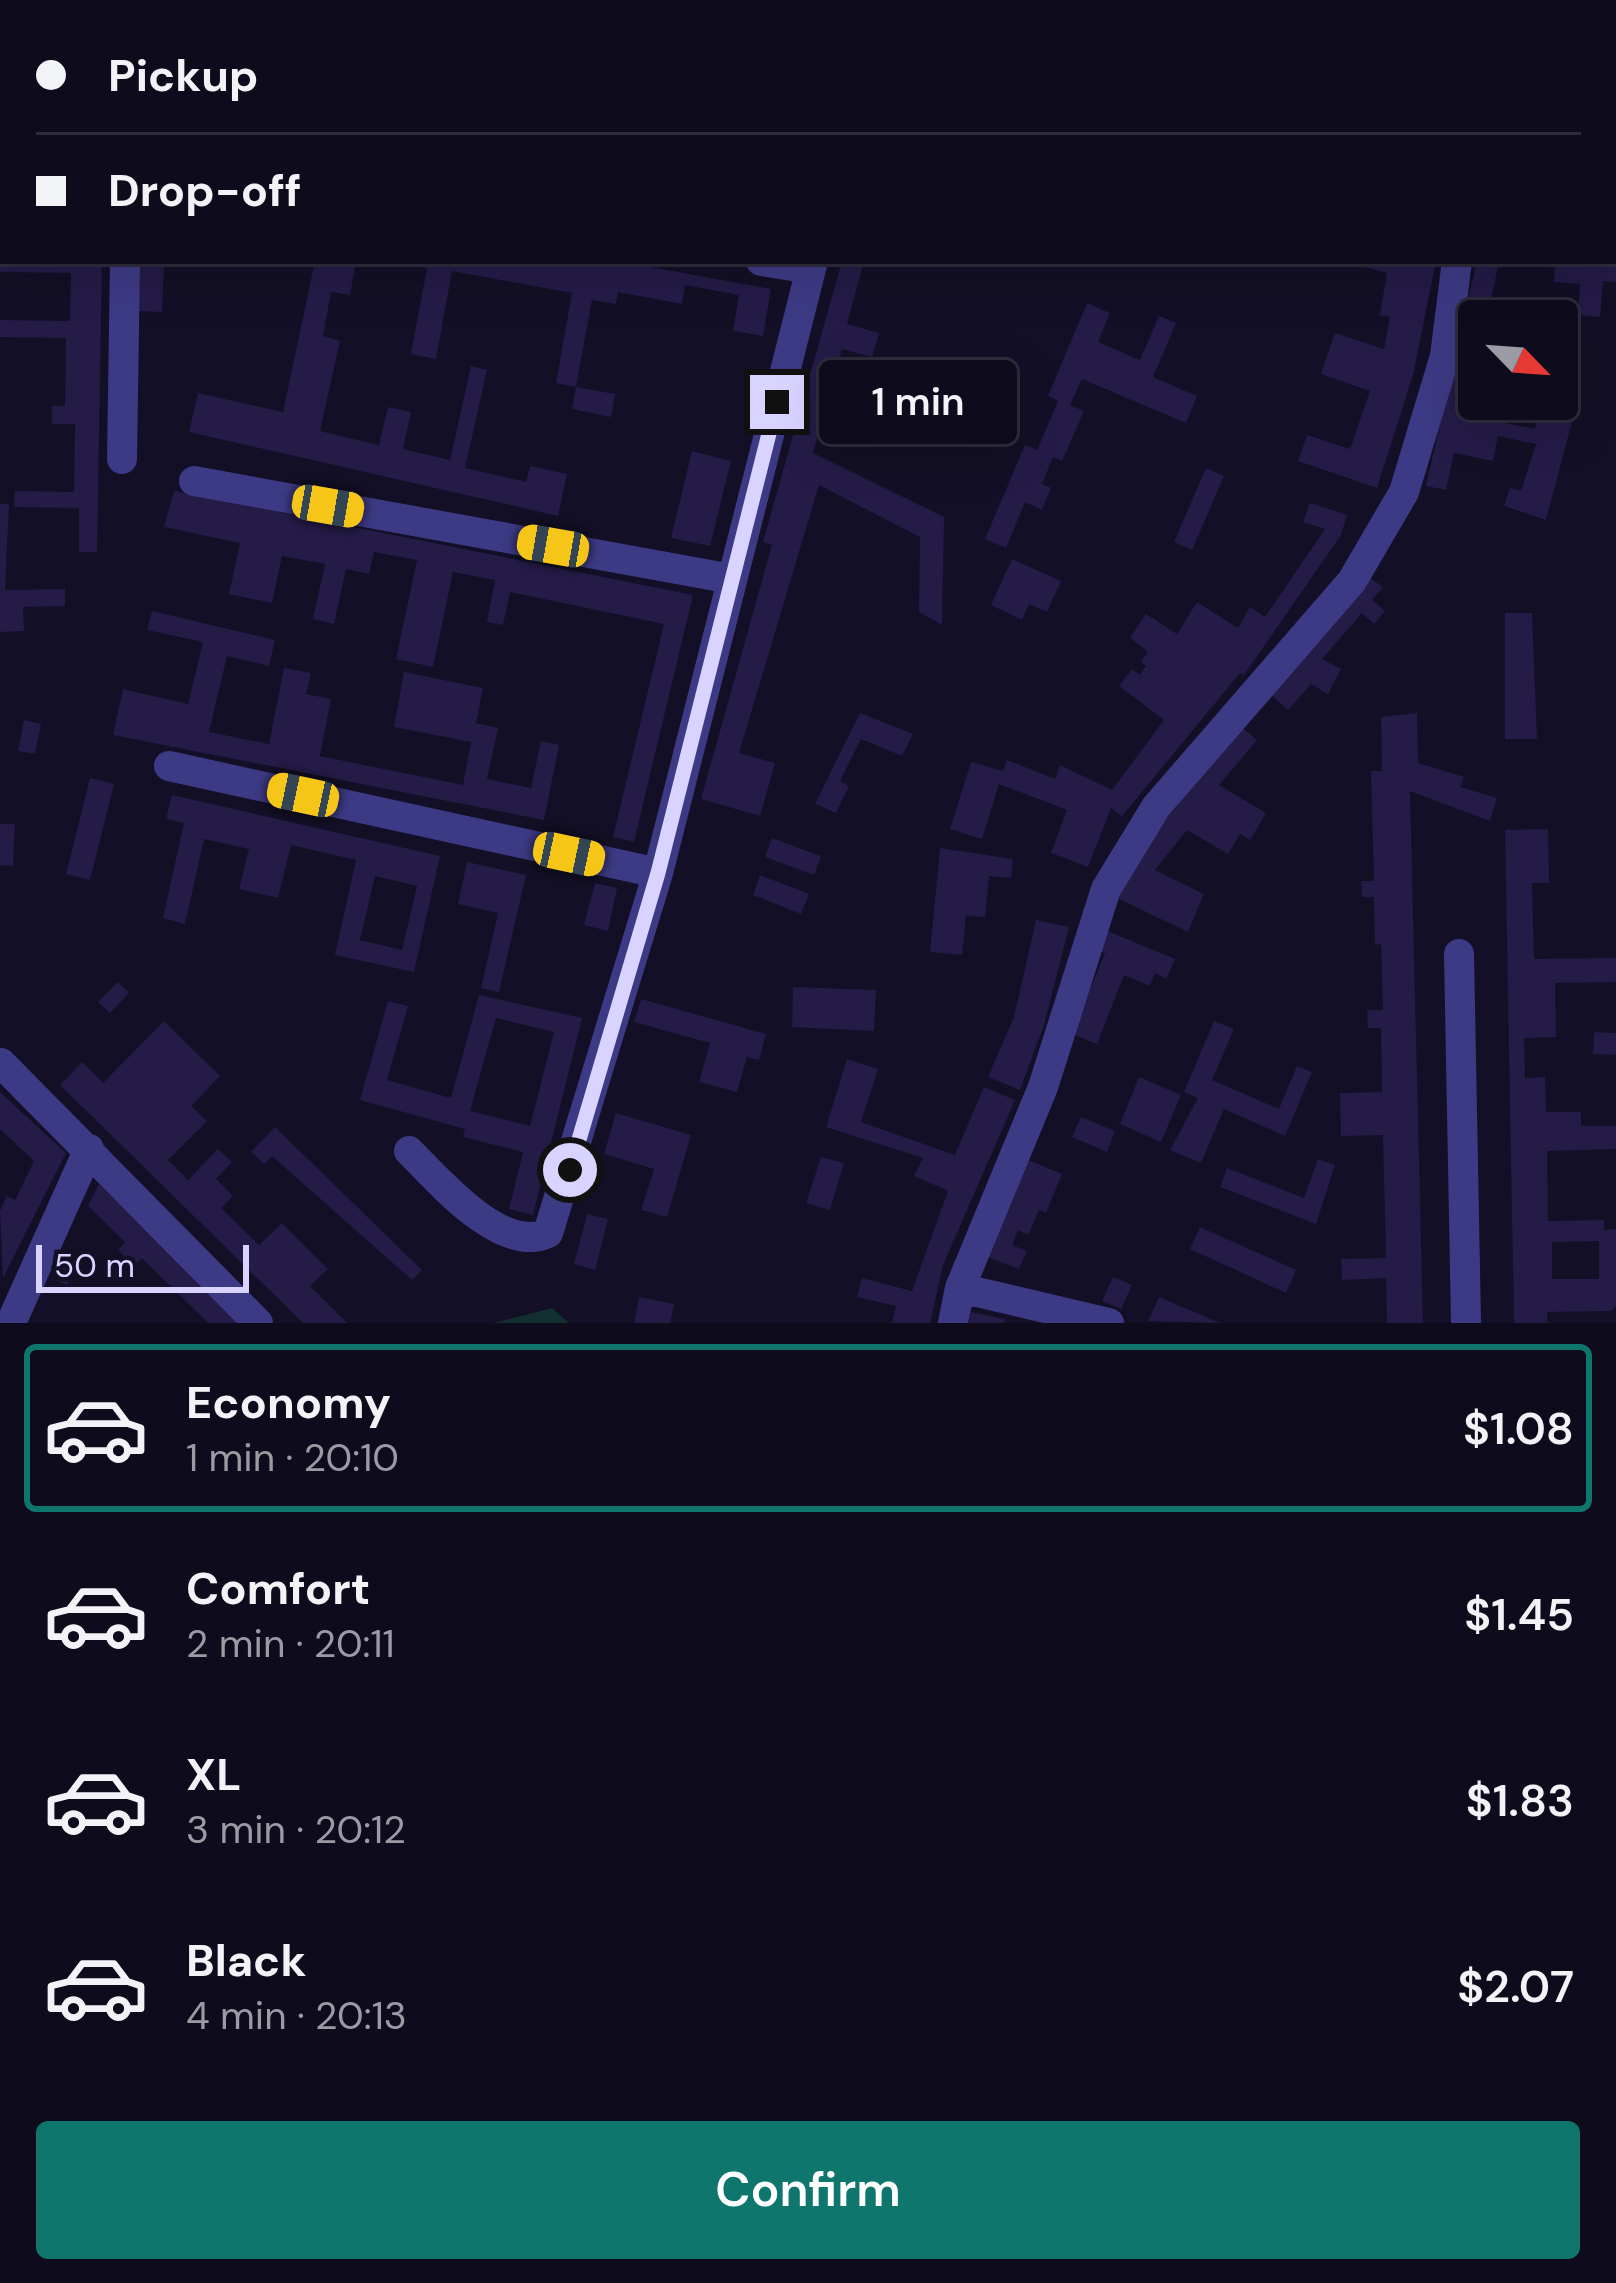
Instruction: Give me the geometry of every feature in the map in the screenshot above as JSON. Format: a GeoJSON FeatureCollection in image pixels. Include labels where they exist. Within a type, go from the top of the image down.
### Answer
{"type":"FeatureCollection","features":[{"type":"Feature","properties":{"kind":"street"},"geometry":{"type":"LineString","coordinates":[[122,459],[125,264]]}},
{"type":"Feature","properties":{"kind":"street"},"geometry":{"type":"LineString","coordinates":[[953,1323],[960,1288],[1043,1087],[1106,889],[1156,807],[1352,581],[1404,492],[1444,356],[1457,264]]}},
{"type":"Feature","properties":{"kind":"street"},"geometry":{"type":"LineString","coordinates":[[409,1151],[470,1211],[523,1238],[548,1233],[658,873],[812,265]]}},
{"type":"Feature","properties":{"kind":"street"},"geometry":{"type":"LineString","coordinates":[[194,481],[732,579]]}},
{"type":"Feature","properties":{"kind":"street"},"geometry":{"type":"LineString","coordinates":[[170,766],[658,873]]}},
{"type":"Feature","properties":{"kind":"street"},"geometry":{"type":"LineString","coordinates":[[1459,954],[1466,1323]]}},
{"type":"Feature","properties":{"kind":"street"},"geometry":{"type":"LineString","coordinates":[[1,1063],[258,1323]]}},
{"type":"Feature","properties":{"kind":"street"},"geometry":{"type":"LineString","coordinates":[[11,1323],[89,1149]]}},
{"type":"Feature","properties":{"kind":"street"},"geometry":{"type":"LineString","coordinates":[[960,1288],[1109,1323]]}},
{"type":"Feature","properties":{"kind":"green space"},"geometry":{"type":"Polygon","coordinates":[[[552,1308],[569,1323],[494,1323],[552,1308]]]}},
{"type":"Feature","properties":{"kind":"building"},"geometry":{"type":"Polygon","coordinates":[[[0,264],[102,264],[97,552],[79,552],[79,508],[14,507],[15,491],[74,492],[75,424],[52,424],[52,406],[65,406],[66,338],[0,337],[0,320],[70,321],[71,273],[0,272],[0,264]]]}},
{"type":"Feature","properties":{"kind":"building"},"geometry":{"type":"Polygon","coordinates":[[[138,264],[164,264],[162,312],[137,311],[138,264]]]}},
{"type":"Feature","properties":{"kind":"building"},"geometry":{"type":"Polygon","coordinates":[[[314,264],[355,264],[350,295],[331,292],[323,336],[340,341],[320,431],[379,445],[388,407],[411,412],[403,449],[450,460],[471,366],[487,370],[465,468],[526,482],[530,466],[567,474],[558,516],[189,432],[198,393],[283,412],[314,264]]]}},
{"type":"Feature","properties":{"kind":"building"},"geometry":{"type":"Polygon","coordinates":[[[412,264],[634,264],[771,289],[763,336],[733,331],[739,295],[685,285],[682,304],[618,292],[616,304],[592,300],[576,387],[556,383],[572,293],[452,271],[436,359],[411,354],[427,268],[412,264]]]}},
{"type":"Feature","properties":{"kind":"building"},"geometry":{"type":"Polygon","coordinates":[[[841,264],[863,264],[847,324],[879,333],[872,357],[842,349],[813,453],[944,517],[942,625],[919,612],[920,537],[819,485],[739,753],[775,763],[760,816],[701,799],[772,545],[763,542],[841,264]]]}},
{"type":"Feature","properties":{"kind":"building"},"geometry":{"type":"Polygon","coordinates":[[[1354,264],[1435,264],[1413,375],[1377,488],[1298,461],[1307,435],[1350,449],[1370,391],[1321,374],[1335,333],[1384,349],[1390,317],[1380,315],[1387,273],[1354,264]]]}},
{"type":"Feature","properties":{"kind":"building"},"geometry":{"type":"Polygon","coordinates":[[[1476,264],[1498,264],[1491,300],[1468,300],[1476,264]]]}},
{"type":"Feature","properties":{"kind":"building"},"geometry":{"type":"Polygon","coordinates":[[[1556,264],[1616,264],[1616,282],[1603,281],[1600,317],[1578,315],[1580,284],[1554,282],[1556,264]]]}},
{"type":"Feature","properties":{"kind":"building"},"geometry":{"type":"Polygon","coordinates":[[[1087,303],[1110,313],[1098,342],[1140,360],[1159,316],[1176,323],[1153,377],[1197,396],[1186,423],[1082,379],[1070,405],[1084,411],[1062,461],[1053,457],[1042,484],[1051,488],[1042,510],[1025,502],[1006,548],[985,539],[1025,445],[1037,450],[1058,401],[1048,396],[1087,303]]]}},
{"type":"Feature","properties":{"kind":"building"},"geometry":{"type":"Polygon","coordinates":[[[1458,345],[1458,420],[1491,420],[1535,429],[1537,420],[1572,420],[1546,520],[1504,506],[1510,488],[1521,491],[1536,444],[1498,436],[1493,461],[1454,453],[1446,490],[1426,486],[1458,345]]]}},
{"type":"Feature","properties":{"kind":"building"},"geometry":{"type":"Polygon","coordinates":[[[576,387],[615,394],[611,417],[572,409],[576,387]]]}},
{"type":"Feature","properties":{"kind":"building"},"geometry":{"type":"Polygon","coordinates":[[[692,451],[731,461],[710,546],[671,538],[692,451]]]}},
{"type":"Feature","properties":{"kind":"building"},"geometry":{"type":"Polygon","coordinates":[[[1206,468],[1224,476],[1192,550],[1174,542],[1206,468]]]}},
{"type":"Feature","properties":{"kind":"building"},"geometry":{"type":"Polygon","coordinates":[[[174,491],[693,595],[634,842],[613,837],[664,624],[510,592],[503,625],[487,622],[495,580],[453,572],[433,667],[396,659],[417,560],[374,552],[369,574],[346,569],[334,624],[313,619],[325,564],[282,556],[272,603],[229,594],[240,543],[164,527],[174,491]]]}},
{"type":"Feature","properties":{"kind":"building"},"geometry":{"type":"Polygon","coordinates":[[[1310,503],[1347,515],[1341,535],[1244,675],[1240,673],[1122,816],[1111,808],[1088,867],[1051,853],[1067,810],[999,784],[982,839],[950,829],[971,762],[1003,771],[1007,760],[1055,779],[1060,765],[1112,790],[1164,720],[1119,686],[1132,669],[1140,675],[1146,666],[1141,662],[1148,652],[1130,638],[1146,614],[1177,634],[1197,602],[1238,628],[1250,607],[1265,617],[1325,529],[1303,522],[1310,503]]]}},
{"type":"Feature","properties":{"kind":"building"},"geometry":{"type":"Polygon","coordinates":[[[0,504],[9,504],[5,590],[65,589],[65,606],[23,607],[24,631],[0,632],[0,504]]]}},
{"type":"Feature","properties":{"kind":"building"},"geometry":{"type":"Polygon","coordinates":[[[1012,559],[1061,581],[1047,612],[1029,604],[1022,620],[991,605],[1012,559]]]}},
{"type":"Feature","properties":{"kind":"building"},"geometry":{"type":"Polygon","coordinates":[[[1370,578],[1383,587],[1372,600],[1385,611],[1374,624],[1362,613],[1322,659],[1341,669],[1328,694],[1311,684],[1288,710],[1271,695],[1370,578]]]}},
{"type":"Feature","properties":{"kind":"building"},"geometry":{"type":"Polygon","coordinates":[[[152,611],[275,640],[269,666],[227,656],[209,732],[269,744],[284,668],[311,673],[306,694],[331,699],[320,756],[463,785],[471,742],[394,727],[404,672],[483,688],[476,723],[498,728],[487,779],[531,788],[541,741],[559,745],[544,820],[113,735],[123,689],[188,704],[203,642],[147,630],[152,611]]]}},
{"type":"Feature","properties":{"kind":"building"},"geometry":{"type":"Polygon","coordinates":[[[1505,613],[1532,613],[1537,739],[1505,739],[1505,613]]]}},
{"type":"Feature","properties":{"kind":"building"},"geometry":{"type":"Polygon","coordinates":[[[860,713],[913,734],[902,756],[861,739],[840,781],[849,786],[836,813],[815,804],[860,713]]]}},
{"type":"Feature","properties":{"kind":"building"},"geometry":{"type":"Polygon","coordinates":[[[1417,713],[1418,763],[1464,777],[1460,787],[1497,798],[1490,821],[1410,791],[1423,1323],[1387,1323],[1386,1278],[1342,1280],[1341,1259],[1386,1258],[1383,1135],[1341,1136],[1340,1093],[1382,1092],[1381,1028],[1368,1028],[1367,1010],[1383,1010],[1381,944],[1375,945],[1374,897],[1362,897],[1361,881],[1374,881],[1371,771],[1382,771],[1381,717],[1417,713]]]}},
{"type":"Feature","properties":{"kind":"building"},"geometry":{"type":"Polygon","coordinates":[[[24,720],[41,724],[35,754],[18,751],[24,720]]]}},
{"type":"Feature","properties":{"kind":"building"},"geometry":{"type":"Polygon","coordinates":[[[1243,728],[1257,740],[1219,785],[1266,813],[1250,840],[1240,834],[1228,854],[1187,830],[1155,870],[1204,894],[1188,932],[1117,898],[1133,858],[1243,728]]]}},
{"type":"Feature","properties":{"kind":"building"},"geometry":{"type":"Polygon","coordinates":[[[90,778],[114,784],[90,880],[66,874],[90,778]]]}},
{"type":"Feature","properties":{"kind":"building"},"geometry":{"type":"Polygon","coordinates":[[[172,795],[440,856],[414,972],[335,955],[356,860],[291,845],[278,898],[239,889],[249,849],[204,839],[185,924],[163,918],[184,823],[166,819],[172,795]],[[375,876],[360,940],[402,950],[417,886],[375,876]]]}},
{"type":"Feature","properties":{"kind":"building"},"geometry":{"type":"Polygon","coordinates":[[[0,824],[15,824],[13,866],[0,865],[0,824]]]}},
{"type":"Feature","properties":{"kind":"building"},"geometry":{"type":"Polygon","coordinates":[[[1548,829],[1549,883],[1532,883],[1534,959],[1616,958],[1616,982],[1555,983],[1556,1037],[1524,1038],[1525,1078],[1545,1077],[1546,1112],[1581,1112],[1581,1126],[1616,1126],[1616,1149],[1547,1151],[1548,1221],[1604,1220],[1604,1230],[1616,1229],[1616,1306],[1611,1311],[1547,1312],[1548,1323],[1514,1323],[1505,830],[1548,829]],[[1599,1241],[1552,1242],[1552,1279],[1599,1279],[1599,1241]]]}},
{"type":"Feature","properties":{"kind":"building"},"geometry":{"type":"Polygon","coordinates":[[[772,838],[821,856],[814,875],[765,857],[772,838]]]}},
{"type":"Feature","properties":{"kind":"building"},"geometry":{"type":"Polygon","coordinates":[[[940,848],[1013,859],[1011,878],[989,876],[985,917],[966,916],[962,955],[930,952],[940,848]]]}},
{"type":"Feature","properties":{"kind":"building"},"geometry":{"type":"Polygon","coordinates":[[[467,862],[526,875],[499,992],[481,988],[498,913],[458,904],[467,862]]]}},
{"type":"Feature","properties":{"kind":"building"},"geometry":{"type":"Polygon","coordinates":[[[760,875],[809,894],[801,914],[753,895],[760,875]]]}},
{"type":"Feature","properties":{"kind":"building"},"geometry":{"type":"Polygon","coordinates":[[[595,883],[617,888],[608,931],[584,925],[595,883]]]}},
{"type":"Feature","properties":{"kind":"building"},"geometry":{"type":"Polygon","coordinates":[[[1036,920],[1069,927],[1044,1025],[1020,1090],[988,1077],[1014,1017],[1036,920]]]}},
{"type":"Feature","properties":{"kind":"building"},"geometry":{"type":"Polygon","coordinates":[[[1105,930],[1175,959],[1166,979],[1155,973],[1150,986],[1124,975],[1097,1044],[1072,1034],[1105,953],[1099,951],[1105,930]]]}},
{"type":"Feature","properties":{"kind":"building"},"geometry":{"type":"Polygon","coordinates":[[[118,982],[129,993],[110,1013],[98,1002],[118,982]]]}},
{"type":"Feature","properties":{"kind":"building"},"geometry":{"type":"Polygon","coordinates":[[[793,987],[876,990],[874,1031],[792,1027],[793,987]]]}},
{"type":"Feature","properties":{"kind":"building"},"geometry":{"type":"Polygon","coordinates":[[[479,995],[582,1018],[533,1215],[509,1209],[523,1152],[463,1137],[465,1129],[360,1100],[388,1001],[408,1006],[387,1080],[451,1098],[479,995]],[[496,1018],[470,1111],[530,1126],[554,1032],[496,1018]]]}},
{"type":"Feature","properties":{"kind":"building"},"geometry":{"type":"Polygon","coordinates":[[[641,999],[766,1034],[759,1060],[747,1057],[737,1092],[699,1082],[710,1043],[634,1022],[641,999]]]}},
{"type":"Feature","properties":{"kind":"building"},"geometry":{"type":"Polygon","coordinates":[[[164,1021],[220,1076],[191,1106],[207,1121],[168,1160],[188,1180],[218,1149],[232,1162],[216,1179],[233,1196],[221,1208],[259,1245],[282,1223],[328,1269],[310,1286],[347,1323],[303,1323],[60,1085],[82,1062],[103,1083],[164,1021]]]}},
{"type":"Feature","properties":{"kind":"building"},"geometry":{"type":"Polygon","coordinates":[[[1214,1021],[1234,1029],[1212,1080],[1279,1109],[1297,1066],[1312,1072],[1285,1136],[1224,1109],[1201,1163],[1170,1150],[1198,1098],[1184,1092],[1214,1021]]]}},
{"type":"Feature","properties":{"kind":"building"},"geometry":{"type":"Polygon","coordinates":[[[1594,1032],[1616,1033],[1616,1055],[1593,1054],[1594,1032]]]}},
{"type":"Feature","properties":{"kind":"building"},"geometry":{"type":"Polygon","coordinates":[[[847,1059],[878,1069],[861,1122],[955,1155],[984,1087],[1015,1100],[943,1265],[930,1323],[892,1323],[896,1306],[857,1297],[862,1278],[912,1291],[948,1191],[914,1176],[923,1158],[826,1127],[847,1059]]]}},
{"type":"Feature","properties":{"kind":"building"},"geometry":{"type":"Polygon","coordinates":[[[1139,1077],[1181,1095],[1161,1142],[1120,1124],[1139,1077]]]}},
{"type":"Feature","properties":{"kind":"building"},"geometry":{"type":"Polygon","coordinates":[[[0,1092],[66,1153],[3,1278],[0,1211],[7,1196],[15,1200],[34,1161],[0,1129],[0,1092]]]}},
{"type":"Feature","properties":{"kind":"building"},"geometry":{"type":"Polygon","coordinates":[[[616,1113],[691,1135],[667,1217],[641,1210],[654,1169],[604,1154],[616,1113]]]}},
{"type":"Feature","properties":{"kind":"building"},"geometry":{"type":"Polygon","coordinates":[[[1081,1117],[1115,1131],[1107,1152],[1072,1137],[1081,1117]]]}},
{"type":"Feature","properties":{"kind":"building"},"geometry":{"type":"Polygon","coordinates":[[[275,1127],[422,1270],[412,1280],[272,1156],[264,1164],[251,1152],[275,1127]]]}},
{"type":"Feature","properties":{"kind":"building"},"geometry":{"type":"Polygon","coordinates":[[[821,1157],[844,1163],[830,1210],[806,1203],[821,1157]]]}},
{"type":"Feature","properties":{"kind":"building"},"geometry":{"type":"Polygon","coordinates":[[[1318,1159],[1335,1165],[1316,1224],[1220,1187],[1227,1168],[1304,1198],[1318,1159]]]}},
{"type":"Feature","properties":{"kind":"building"},"geometry":{"type":"Polygon","coordinates":[[[1028,1160],[1062,1174],[1046,1213],[1039,1210],[1028,1235],[1018,1230],[1012,1245],[1027,1251],[1019,1269],[987,1257],[1028,1160]]]}},
{"type":"Feature","properties":{"kind":"building"},"geometry":{"type":"Polygon","coordinates":[[[99,1184],[240,1323],[208,1323],[142,1258],[134,1266],[118,1250],[125,1242],[88,1206],[99,1184]]]}},
{"type":"Feature","properties":{"kind":"building"},"geometry":{"type":"Polygon","coordinates":[[[587,1214],[608,1219],[595,1270],[574,1264],[587,1214]]]}},
{"type":"Feature","properties":{"kind":"building"},"geometry":{"type":"Polygon","coordinates":[[[1200,1227],[1296,1270],[1286,1293],[1190,1249],[1200,1227]]]}},
{"type":"Feature","properties":{"kind":"building"},"geometry":{"type":"Polygon","coordinates":[[[69,1254],[79,1259],[67,1285],[57,1281],[69,1254]]]}},
{"type":"Feature","properties":{"kind":"building"},"geometry":{"type":"Polygon","coordinates":[[[1113,1277],[1132,1285],[1121,1309],[1102,1301],[1113,1277]]]}},
{"type":"Feature","properties":{"kind":"building"},"geometry":{"type":"Polygon","coordinates":[[[639,1297],[674,1304],[670,1323],[634,1323],[639,1297]]]}},
{"type":"Feature","properties":{"kind":"building"},"geometry":{"type":"Polygon","coordinates":[[[1159,1297],[1220,1323],[1148,1321],[1159,1297]]]}},
{"type":"Feature","properties":{"kind":"building"},"geometry":{"type":"Polygon","coordinates":[[[971,1312],[1005,1319],[1004,1323],[969,1323],[971,1312]]]}},
{"type":"Feature","properties":{"kind":"route"},"geometry":{"type":"LineString","coordinates":[[570,1170],[658,873],[777,402]]}}]}
